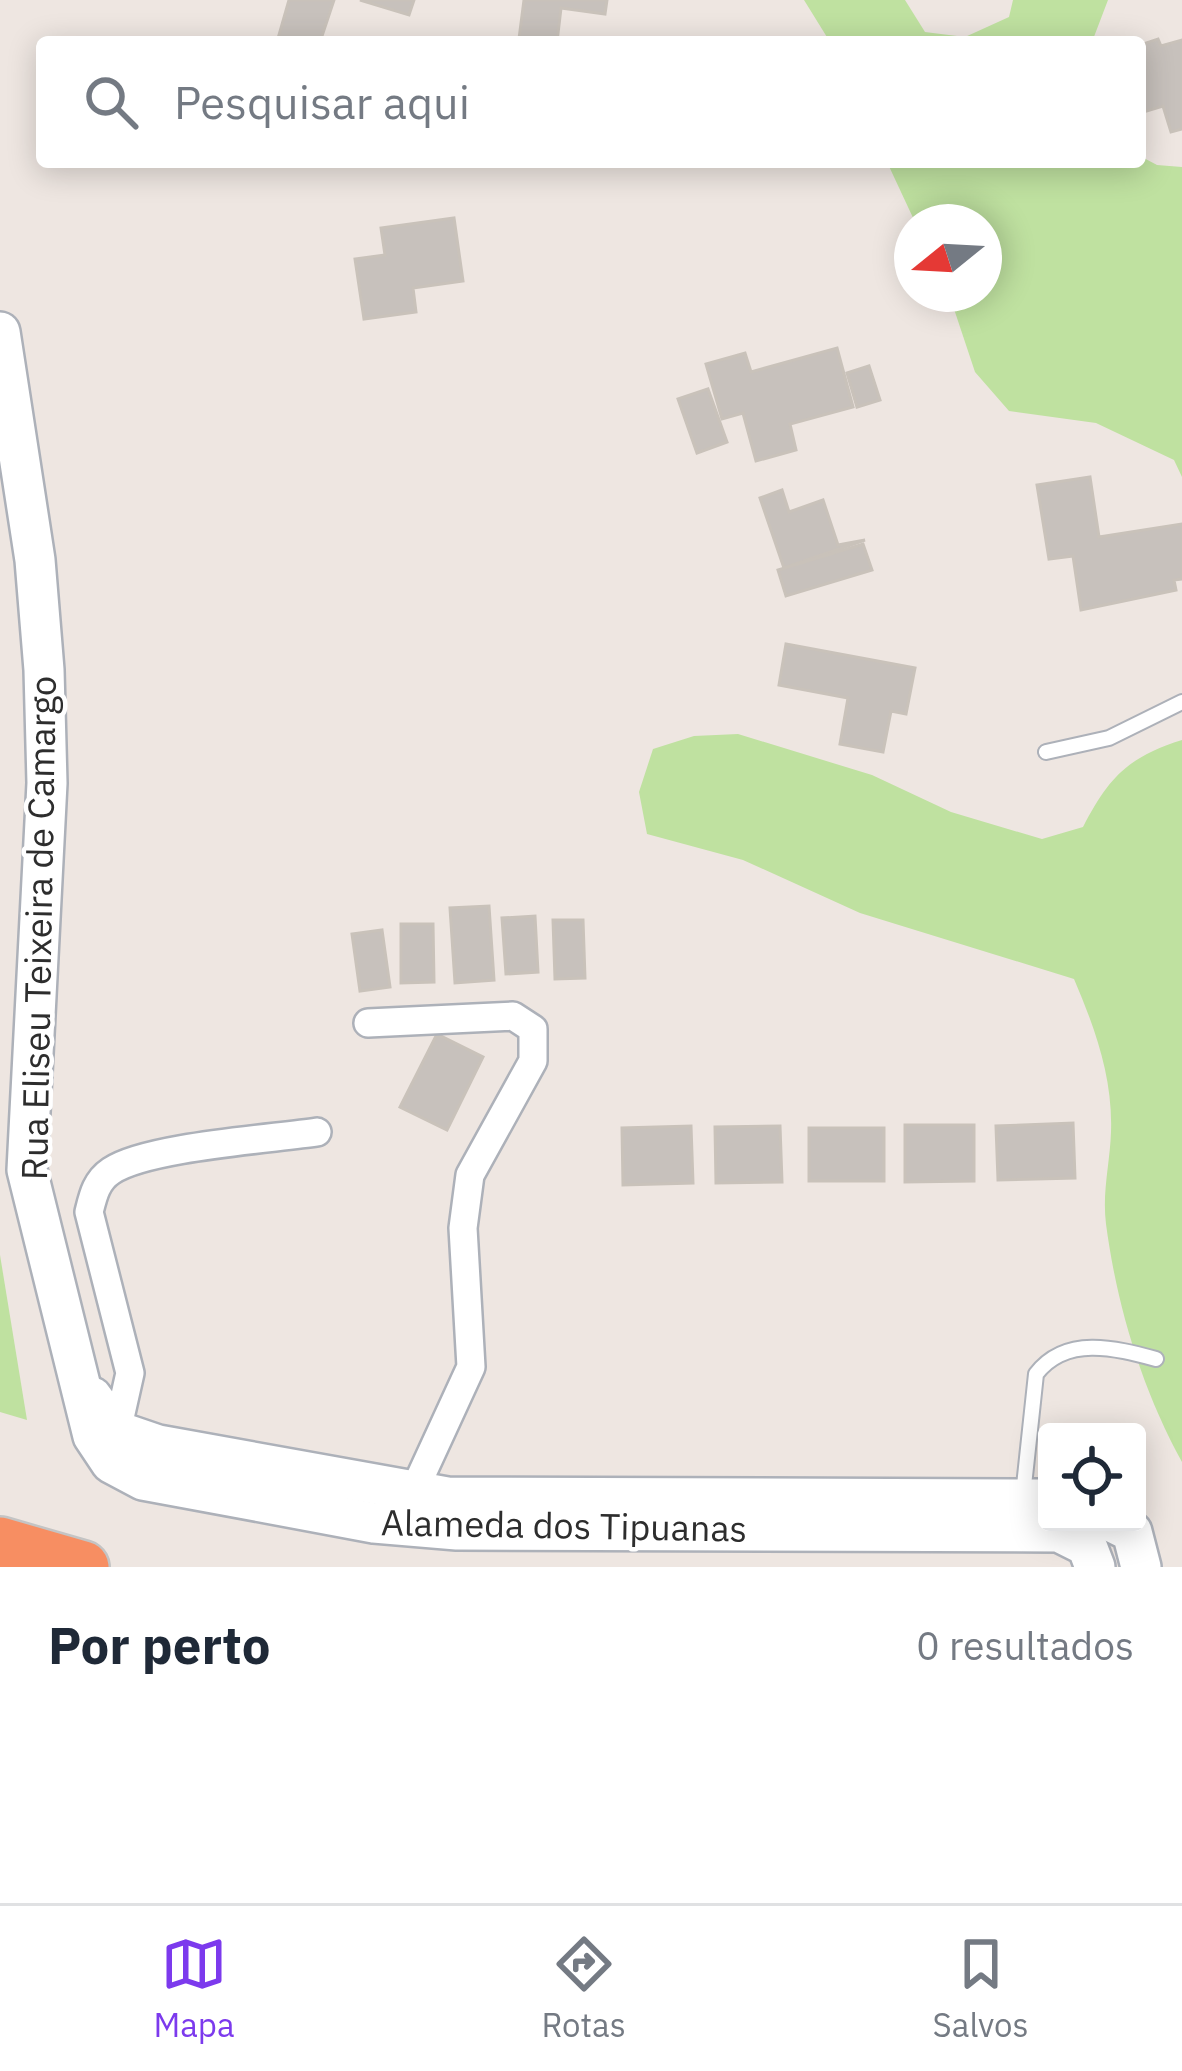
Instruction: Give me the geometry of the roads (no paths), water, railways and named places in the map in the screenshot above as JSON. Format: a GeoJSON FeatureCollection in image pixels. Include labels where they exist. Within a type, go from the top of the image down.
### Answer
{"type":"FeatureCollection","features":[{"type":"Feature","properties":{"kind":"highway"},"geometry":{"type":"LineString","coordinates":[[3,1544],[83,1567]]}},
{"type":"Feature","properties":{"kind":"street","name":"Rua Eliseu Teixeira de Camargo"},"geometry":{"type":"LineString","coordinates":[[0,332],[35,560],[44,670],[47,783],[27,1170],[79,1378]]}},
{"type":"Feature","properties":{"kind":"street"},"geometry":{"type":"LineString","coordinates":[[368,1023],[514,1016],[533,1029],[533,1061],[470,1175],[463,1228],[471,1367],[409,1509]]}},
{"type":"Feature","properties":{"kind":"street"},"geometry":{"type":"LineString","coordinates":[[117,1431],[130,1373],[89,1212],[94,1188],[111,1171],[141,1159],[317,1132]]}},
{"type":"Feature","properties":{"kind":"street"},"geometry":{"type":"LineString","coordinates":[[79,1378],[117,1431]]}},
{"type":"Feature","properties":{"kind":"street","name":"Alameda dos Tipuanas"},"geometry":{"type":"LineString","coordinates":[[79,1378],[94,1436],[111,1463],[143,1480],[289,1488],[409,1509],[930,1514],[1035,1499]]}},
{"type":"Feature","properties":{"kind":"street","name":"Alameda dos Tipuanas"},"geometry":{"type":"LineString","coordinates":[[117,1431],[289,1488]]}},
{"type":"Feature","properties":{"kind":"street","name":"Alameda dos Tipuanas"},"geometry":{"type":"LineString","coordinates":[[930,1514],[1059,1532],[1113,1547]]}},
{"type":"Feature","properties":{"kind":"lane"},"geometry":{"type":"LineString","coordinates":[[1046,752],[1109,738],[1182,702]]}},
{"type":"Feature","properties":{"kind":"lane"},"geometry":{"type":"LineString","coordinates":[[1035,1499],[1036,1373],[1047,1359],[1099,1347],[1156,1360]]}}]}
